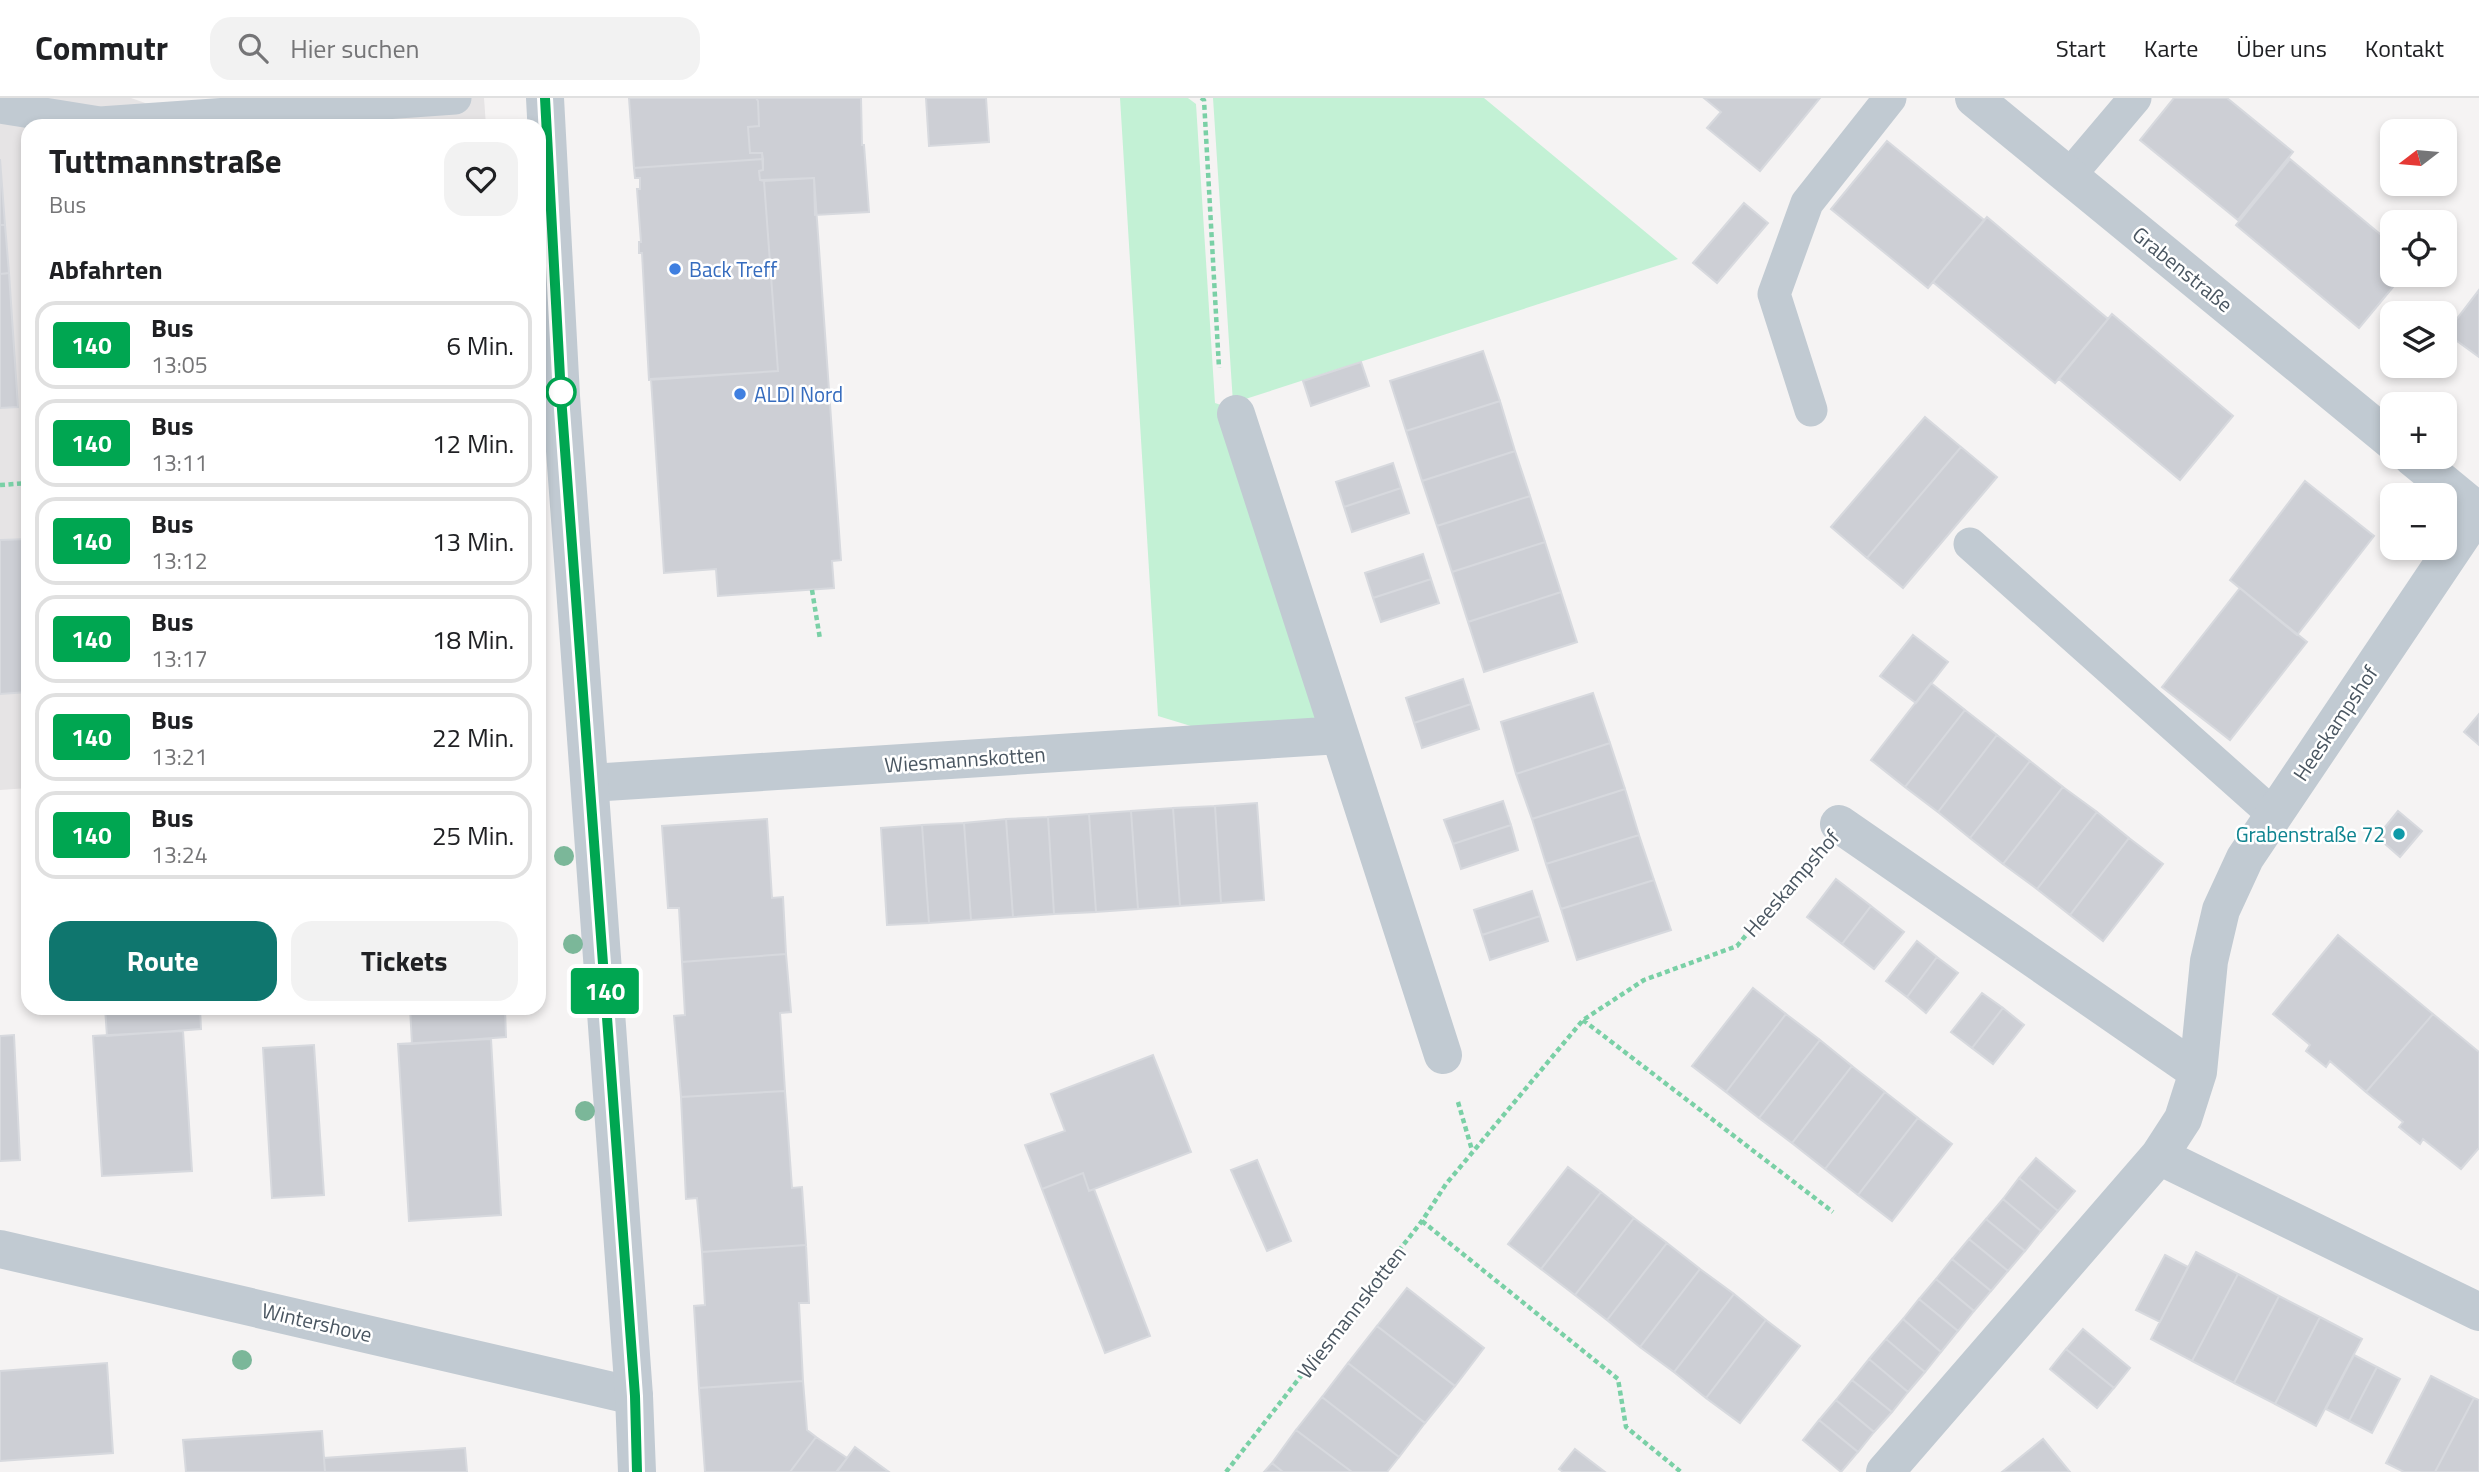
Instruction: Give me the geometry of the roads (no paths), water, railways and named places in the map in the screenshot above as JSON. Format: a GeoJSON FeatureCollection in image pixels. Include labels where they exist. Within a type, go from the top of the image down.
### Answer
{"type":"FeatureCollection","features":[{"type":"Feature","properties":{"kind":"street"},"geometry":{"type":"LineString","coordinates":[[545,98],[561,396],[635,1396],[637,1472]]}},
{"type":"Feature","properties":{"kind":"street","name":"Grabenstraße"},"geometry":{"type":"LineString","coordinates":[[1973,98],[2380,431]]}},
{"type":"Feature","properties":{"kind":"street"},"geometry":{"type":"LineString","coordinates":[[1236,414],[1443,1055]]}},
{"type":"Feature","properties":{"kind":"street"},"geometry":{"type":"LineString","coordinates":[[2427,469],[2479,511]]}},
{"type":"Feature","properties":{"kind":"street","name":"Heeskampshof"},"geometry":{"type":"LineString","coordinates":[[1885,1472],[2159,1156],[2183,1119],[2197,1072],[2209,961],[2221,910],[2245,858],[2479,511]]}},
{"type":"Feature","properties":{"kind":"street","name":"Wiesmannskotten"},"geometry":{"type":"LineString","coordinates":[[590,783],[1340,735]]}},
{"type":"Feature","properties":{"kind":"street","name":"Heeskampshof"},"geometry":{"type":"LineString","coordinates":[[1839,824],[2197,1072]]}},
{"type":"Feature","properties":{"kind":"street"},"geometry":{"type":"LineString","coordinates":[[2159,1156],[2479,1312]]}},
{"type":"Feature","properties":{"kind":"street","name":"Wintershove"},"geometry":{"type":"LineString","coordinates":[[0,1249],[635,1396]]}},
{"type":"Feature","properties":{"kind":"lane"},"geometry":{"type":"LineString","coordinates":[[185,119],[455,98]]}},
{"type":"Feature","properties":{"kind":"lane"},"geometry":{"type":"LineString","coordinates":[[1811,410],[1774,294],[1807,203],[1890,98]]}},
{"type":"Feature","properties":{"kind":"lane"},"geometry":{"type":"LineString","coordinates":[[2069,176],[2135,98]]}},
{"type":"Feature","properties":{"kind":"lane"},"geometry":{"type":"LineString","coordinates":[[0,107],[75,119]]}},
{"type":"Feature","properties":{"kind":"lane"},"geometry":{"type":"LineString","coordinates":[[1970,544],[2273,815]]}},
{"type":"Feature","properties":{"kind":"place","name":"Back Treff"},"geometry":{"type":"Point","coordinates":[675,269]}},
{"type":"Feature","properties":{"kind":"place","name":"ALDI Nord"},"geometry":{"type":"Point","coordinates":[740,394]}},
{"type":"Feature","properties":{"kind":"place","name":"Grabenstraße 72"},"geometry":{"type":"Point","coordinates":[2399,834]}}]}
